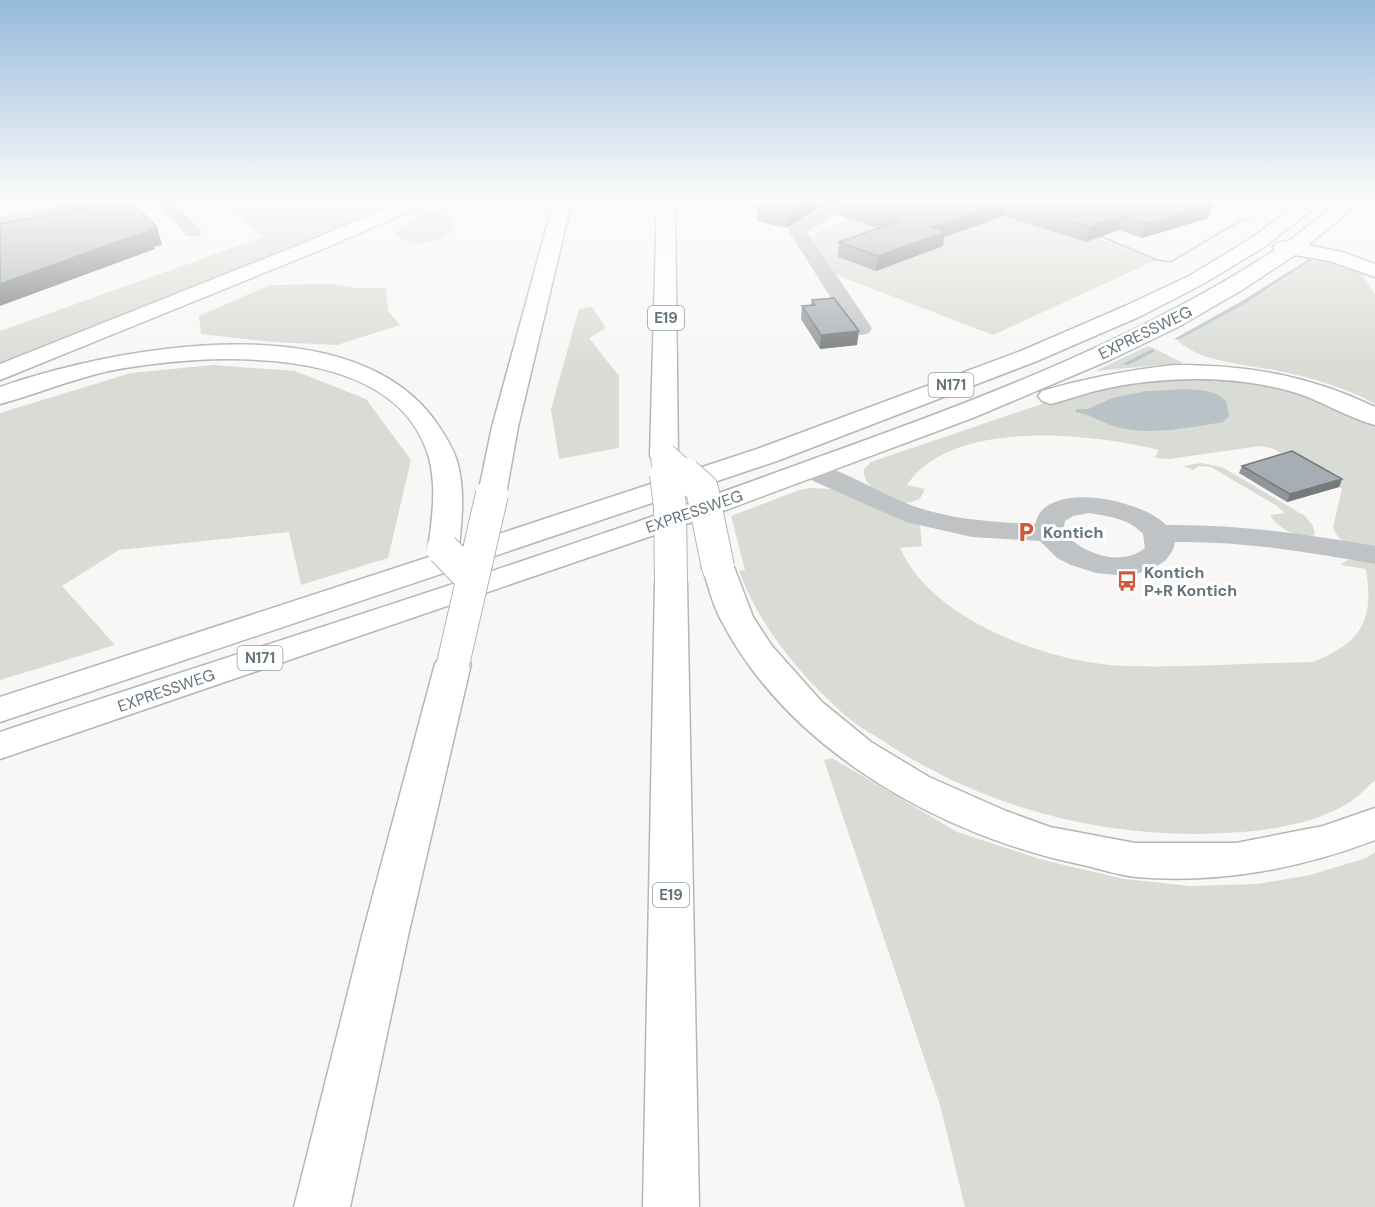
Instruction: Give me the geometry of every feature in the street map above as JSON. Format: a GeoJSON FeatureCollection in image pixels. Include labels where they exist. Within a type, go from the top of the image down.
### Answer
{"type":"FeatureCollection","features":[{"type":"Feature","properties":{"kind":"highway"},"geometry":{"type":"LineString","coordinates":[[0,373],[144,312],[288,256]]}},
{"type":"Feature","properties":{"kind":"highway"},"geometry":{"type":"LineString","coordinates":[[322,1207],[385,936],[453,664],[505,427],[549,256]]}},
{"type":"Feature","properties":{"kind":"highway","name":"E19"},"geometry":{"type":"LineString","coordinates":[[666,256],[665,446],[670,507],[671,583],[671,1207]]}},
{"type":"Feature","properties":{"kind":"highway","name":"EXPRESSWEG"},"geometry":{"type":"LineString","coordinates":[[0,710],[767,454],[1029,356],[1133,311],[1196,280],[1235,256]]}},
{"type":"Feature","properties":{"kind":"highway","name":"EXPRESSWEG"},"geometry":{"type":"LineString","coordinates":[[0,746],[733,498],[920,429],[1054,375],[1147,333],[1229,289],[1280,256]]}},
{"type":"Feature","properties":{"kind":"highway"},"geometry":{"type":"LineString","coordinates":[[1336,256],[1375,269]]}},
{"type":"Feature","properties":{"kind":"highway"},"geometry":{"type":"LineString","coordinates":[[1133,311],[1147,333],[1183,355],[1319,391],[1375,417]]}},
{"type":"Feature","properties":{"kind":"highway"},"geometry":{"type":"LineString","coordinates":[[0,396],[83,370],[168,355],[239,351],[291,355],[349,369],[377,381],[404,400],[425,424],[438,446],[445,471],[448,508],[443,549],[472,579]]}},
{"type":"Feature","properties":{"kind":"highway"},"geometry":{"type":"LineString","coordinates":[[920,429],[956,426],[1088,384],[1131,375],[1191,371],[1266,377]]}},
{"type":"Feature","properties":{"kind":"highway"},"geometry":{"type":"LineString","coordinates":[[665,446],[702,489],[718,567],[736,617],[759,654],[809,711],[857,752],[915,787],[991,822],[1047,842],[1135,861],[1236,861],[1328,841],[1375,823]]}},
{"type":"Feature","properties":{"kind":"highway"},"geometry":{"type":"LineString","coordinates":[[767,454],[811,470]]}},
{"type":"Feature","properties":{"kind":"highway"},"geometry":{"type":"LineString","coordinates":[[0,698],[54,682],[146,661]]}},
{"type":"Feature","properties":{"kind":"street"},"geometry":{"type":"LineString","coordinates":[[814,256],[861,328]]}},
{"type":"Feature","properties":{"kind":"street"},"geometry":{"type":"LineString","coordinates":[[811,470],[833,477],[898,510],[940,524],[986,530],[1048,533]]}},
{"type":"Feature","properties":{"kind":"street"},"geometry":{"type":"LineString","coordinates":[[1089,506],[1126,512],[1145,522],[1157,534],[1160,544],[1152,558],[1138,564],[1102,565],[1068,553],[1055,544],[1048,533],[1051,517],[1065,509],[1089,506]]}},
{"type":"Feature","properties":{"kind":"street"},"geometry":{"type":"LineString","coordinates":[[1157,534],[1211,533],[1281,539],[1372,557]]}},
{"type":"Feature","properties":{"kind":"shaded area"},"geometry":{"type":"Polygon","coordinates":[[[209,256],[269,256],[0,365],[0,331],[209,256]]]}},
{"type":"Feature","properties":{"kind":"shaded area"},"geometry":{"type":"Polygon","coordinates":[[[821,256],[1143,256],[1154,261],[993,335],[834,274],[821,256]]]}},
{"type":"Feature","properties":{"kind":"shaded area"},"geometry":{"type":"Polygon","coordinates":[[[1317,258],[1358,270],[1375,295],[1375,404],[1342,389],[1308,378],[1213,359],[1178,341],[1271,288],[1317,258]]]}},
{"type":"Feature","properties":{"kind":"shaded area"},"geometry":{"type":"Polygon","coordinates":[[[330,284],[355,288],[386,288],[388,311],[400,325],[337,345],[272,342],[201,334],[199,316],[270,285],[330,284]]]}},
{"type":"Feature","properties":{"kind":"shaded area"},"geometry":{"type":"Polygon","coordinates":[[[592,307],[606,328],[589,338],[619,376],[619,448],[559,459],[551,409],[579,309],[592,307]]]}},
{"type":"Feature","properties":{"kind":"shaded area"},"geometry":{"type":"Polygon","coordinates":[[[1148,346],[1183,363],[1095,371],[1148,346]]]}},
{"type":"Feature","properties":{"kind":"shaded area"},"geometry":{"type":"Polygon","coordinates":[[[213,365],[295,371],[366,399],[411,460],[388,558],[301,585],[289,532],[119,550],[62,586],[115,645],[0,680],[0,413],[131,373],[213,365]]]}},
{"type":"Feature","properties":{"kind":"shaded area"},"geometry":{"type":"Polygon","coordinates":[[[1182,374],[1283,386],[1375,426],[1375,549],[1344,542],[1336,533],[1333,527],[1342,489],[1274,449],[1260,446],[1169,459],[1155,458],[1159,450],[1098,439],[1025,436],[989,440],[956,449],[928,463],[907,485],[925,489],[920,498],[913,502],[895,501],[885,497],[869,484],[865,477],[864,469],[871,462],[1089,388],[1182,374]]]}},
{"type":"Feature","properties":{"kind":"shaded area"},"geometry":{"type":"Polygon","coordinates":[[[1189,389],[1210,392],[1226,401],[1229,416],[1223,422],[1218,423],[1144,431],[1120,428],[1076,412],[1076,409],[1088,409],[1112,398],[1147,391],[1189,389]]]}},
{"type":"Feature","properties":{"kind":"shaded area"},"geometry":{"type":"Polygon","coordinates":[[[1201,463],[1222,467],[1305,516],[1313,526],[1315,535],[1302,536],[1284,529],[1270,515],[1285,513],[1277,506],[1211,467],[1199,466],[1193,470],[1183,466],[1201,463]]]}},
{"type":"Feature","properties":{"kind":"shaded area"},"geometry":{"type":"Polygon","coordinates":[[[810,488],[833,489],[920,524],[922,546],[900,548],[916,574],[938,597],[965,617],[1029,647],[1095,663],[1125,666],[1172,666],[1313,662],[1342,647],[1360,629],[1365,617],[1368,604],[1366,569],[1341,565],[1353,559],[1375,564],[1375,780],[1347,804],[1303,822],[1256,831],[1180,834],[1134,831],[1045,814],[959,783],[919,763],[846,716],[798,668],[758,612],[739,571],[745,570],[731,516],[810,488]]]}},
{"type":"Feature","properties":{"kind":"shaded area"},"geometry":{"type":"Polygon","coordinates":[[[832,758],[957,832],[1043,860],[1124,879],[1191,886],[1258,884],[1310,875],[1366,858],[1375,852],[1375,1207],[965,1207],[940,1105],[824,760],[832,758]]]}},
{"type":"Feature","properties":{"kind":"building"},"geometry":{"type":"Polygon","coordinates":[[[0,256],[77,256],[0,284],[0,256]]]}},
{"type":"Feature","properties":{"kind":"building"},"geometry":{"type":"Polygon","coordinates":[[[834,298],[859,331],[821,335],[802,306],[815,305],[812,300],[834,298]]]}},
{"type":"Feature","properties":{"kind":"building"},"geometry":{"type":"Polygon","coordinates":[[[1292,451],[1342,479],[1290,494],[1242,466],[1292,451]]]}},
{"type":"Feature","properties":{"kind":"waterway"},"geometry":{"type":"LineString","coordinates":[[1148,256],[1171,262],[1180,256]]}},
{"type":"Feature","properties":{"kind":"waterway"},"geometry":{"type":"LineString","coordinates":[[1177,339],[1244,302],[1314,258]]}},
{"type":"Feature","properties":{"kind":"waterway"},"geometry":{"type":"LineString","coordinates":[[1126,364],[1152,351]]}},
{"type":"Feature","properties":{"kind":"place","name":"Kontich"},"geometry":{"type":"Point","coordinates":[1026,532]}},
{"type":"Feature","properties":{"kind":"place","name":"Kontich P+R Kontich"},"geometry":{"type":"Point","coordinates":[1127,581]}}]}
